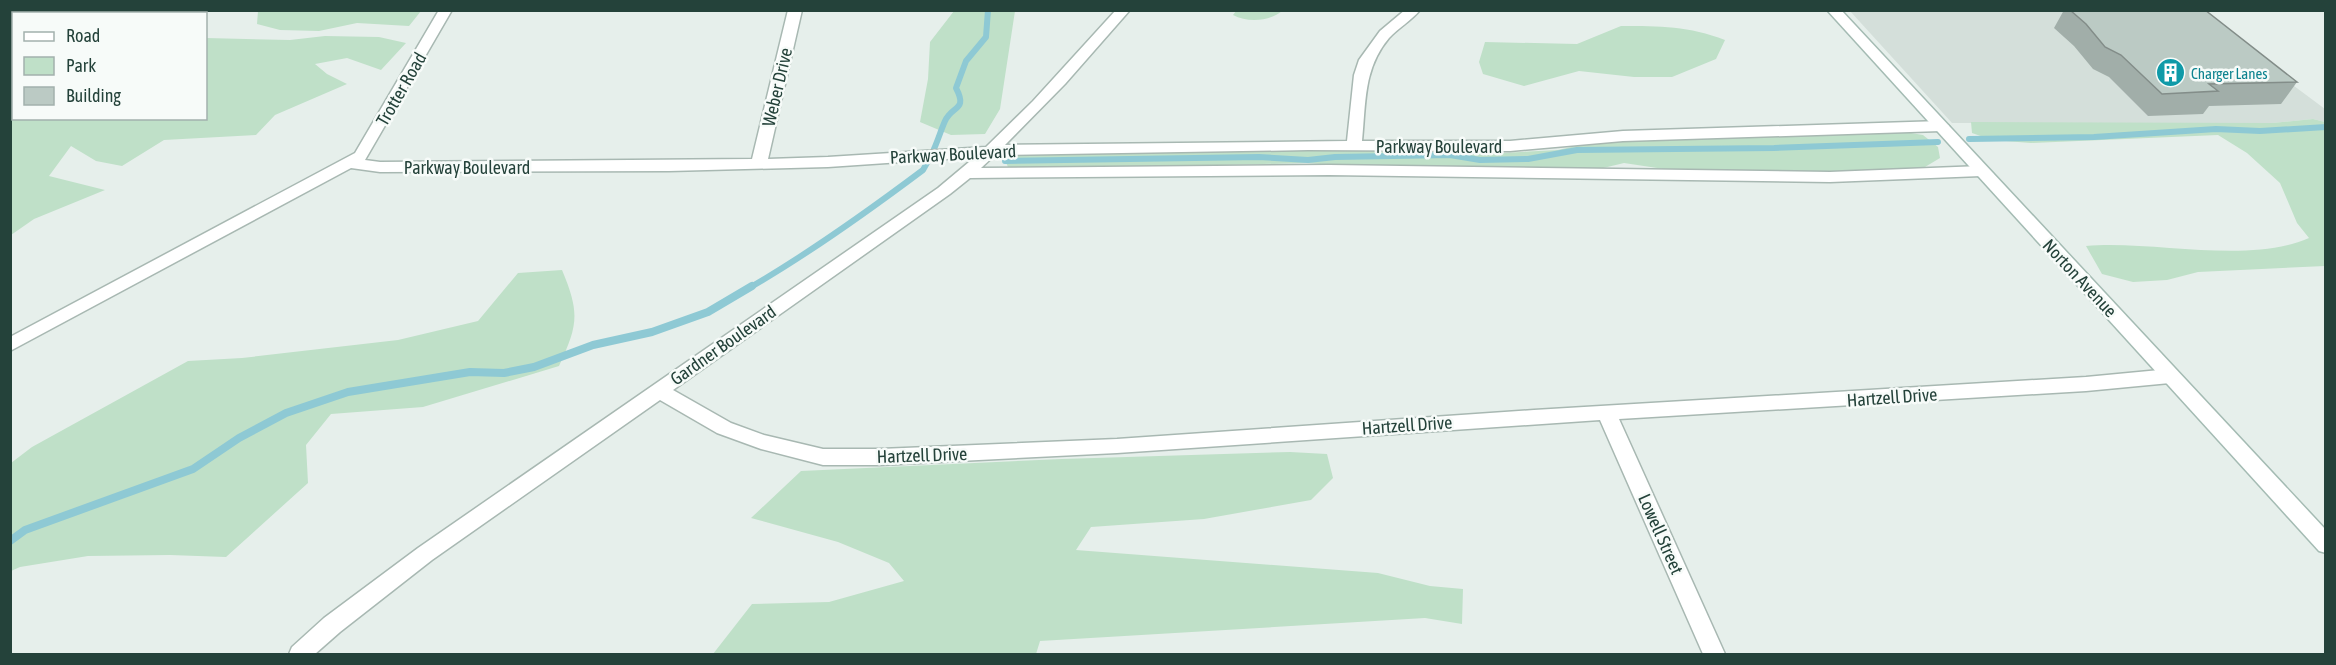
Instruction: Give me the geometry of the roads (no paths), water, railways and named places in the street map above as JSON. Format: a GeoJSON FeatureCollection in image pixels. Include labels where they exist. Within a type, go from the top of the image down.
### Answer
{"type":"FeatureCollection","features":[{"type":"Feature","properties":{"kind":"street","name":"Trotter Road"},"geometry":{"type":"LineString","coordinates":[[351,163],[365,152],[446,10]]}},
{"type":"Feature","properties":{"kind":"street","name":"Weber Drive"},"geometry":{"type":"LineString","coordinates":[[759,164],[795,10]]}},
{"type":"Feature","properties":{"kind":"street","name":"Gardner Boulevard"},"geometry":{"type":"LineString","coordinates":[[300,654],[332,625],[425,554],[966,173],[990,151],[1124,10]]}},
{"type":"Feature","properties":{"kind":"street"},"geometry":{"type":"LineString","coordinates":[[1354,146],[1361,75],[1366,60],[1385,34],[1414,10]]}},
{"type":"Feature","properties":{"kind":"street","name":"Norton Avenue"},"geometry":{"type":"LineString","coordinates":[[1833,10],[2325,545]]}},
{"type":"Feature","properties":{"kind":"street","name":"Parkway Boulevard"},"geometry":{"type":"LineString","coordinates":[[351,163],[380,167],[759,164],[990,151],[1510,146],[1623,135],[1941,126]]}},
{"type":"Feature","properties":{"kind":"street"},"geometry":{"type":"LineString","coordinates":[[10,345],[351,163]]}},
{"type":"Feature","properties":{"kind":"street","name":"Parkway Boulevard"},"geometry":{"type":"LineString","coordinates":[[966,173],[1329,170],[1783,177],[1981,171]]}},
{"type":"Feature","properties":{"kind":"street","name":"Hartzell Drive"},"geometry":{"type":"LineString","coordinates":[[658,390],[724,428],[761,442],[824,457],[936,455],[1118,446],[2086,384],[2170,376]]}},
{"type":"Feature","properties":{"kind":"street","name":"Lowell Street"},"geometry":{"type":"LineString","coordinates":[[1607,414],[1714,654]]}},
{"type":"Feature","properties":{"kind":"waterway"},"geometry":{"type":"LineString","coordinates":[[934,149],[945,121],[960,104],[956,88],[966,61],[986,37],[988,10]]}},
{"type":"Feature","properties":{"kind":"waterway"},"geometry":{"type":"LineString","coordinates":[[1969,139],[2094,137],[2216,129],[2260,131],[2326,127]]}},
{"type":"Feature","properties":{"kind":"waterway"},"geometry":{"type":"LineString","coordinates":[[1005,161],[1259,157],[1308,160],[1335,157],[1450,155],[1480,160],[1528,159],[1577,150],[1774,148],[1938,142]]}},
{"type":"Feature","properties":{"kind":"waterway"},"geometry":{"type":"LineString","coordinates":[[749,288],[859,217],[923,170],[928,161]]}},
{"type":"Feature","properties":{"kind":"waterway"},"geometry":{"type":"LineString","coordinates":[[10,541],[25,530],[193,469],[239,438],[286,413],[348,392],[470,372],[504,373],[534,367],[593,345],[652,332],[708,312],[752,286]]}},
{"type":"Feature","properties":{"kind":"place","name":"Charger Lanes"},"geometry":{"type":"Point","coordinates":[2170,73]}}]}
